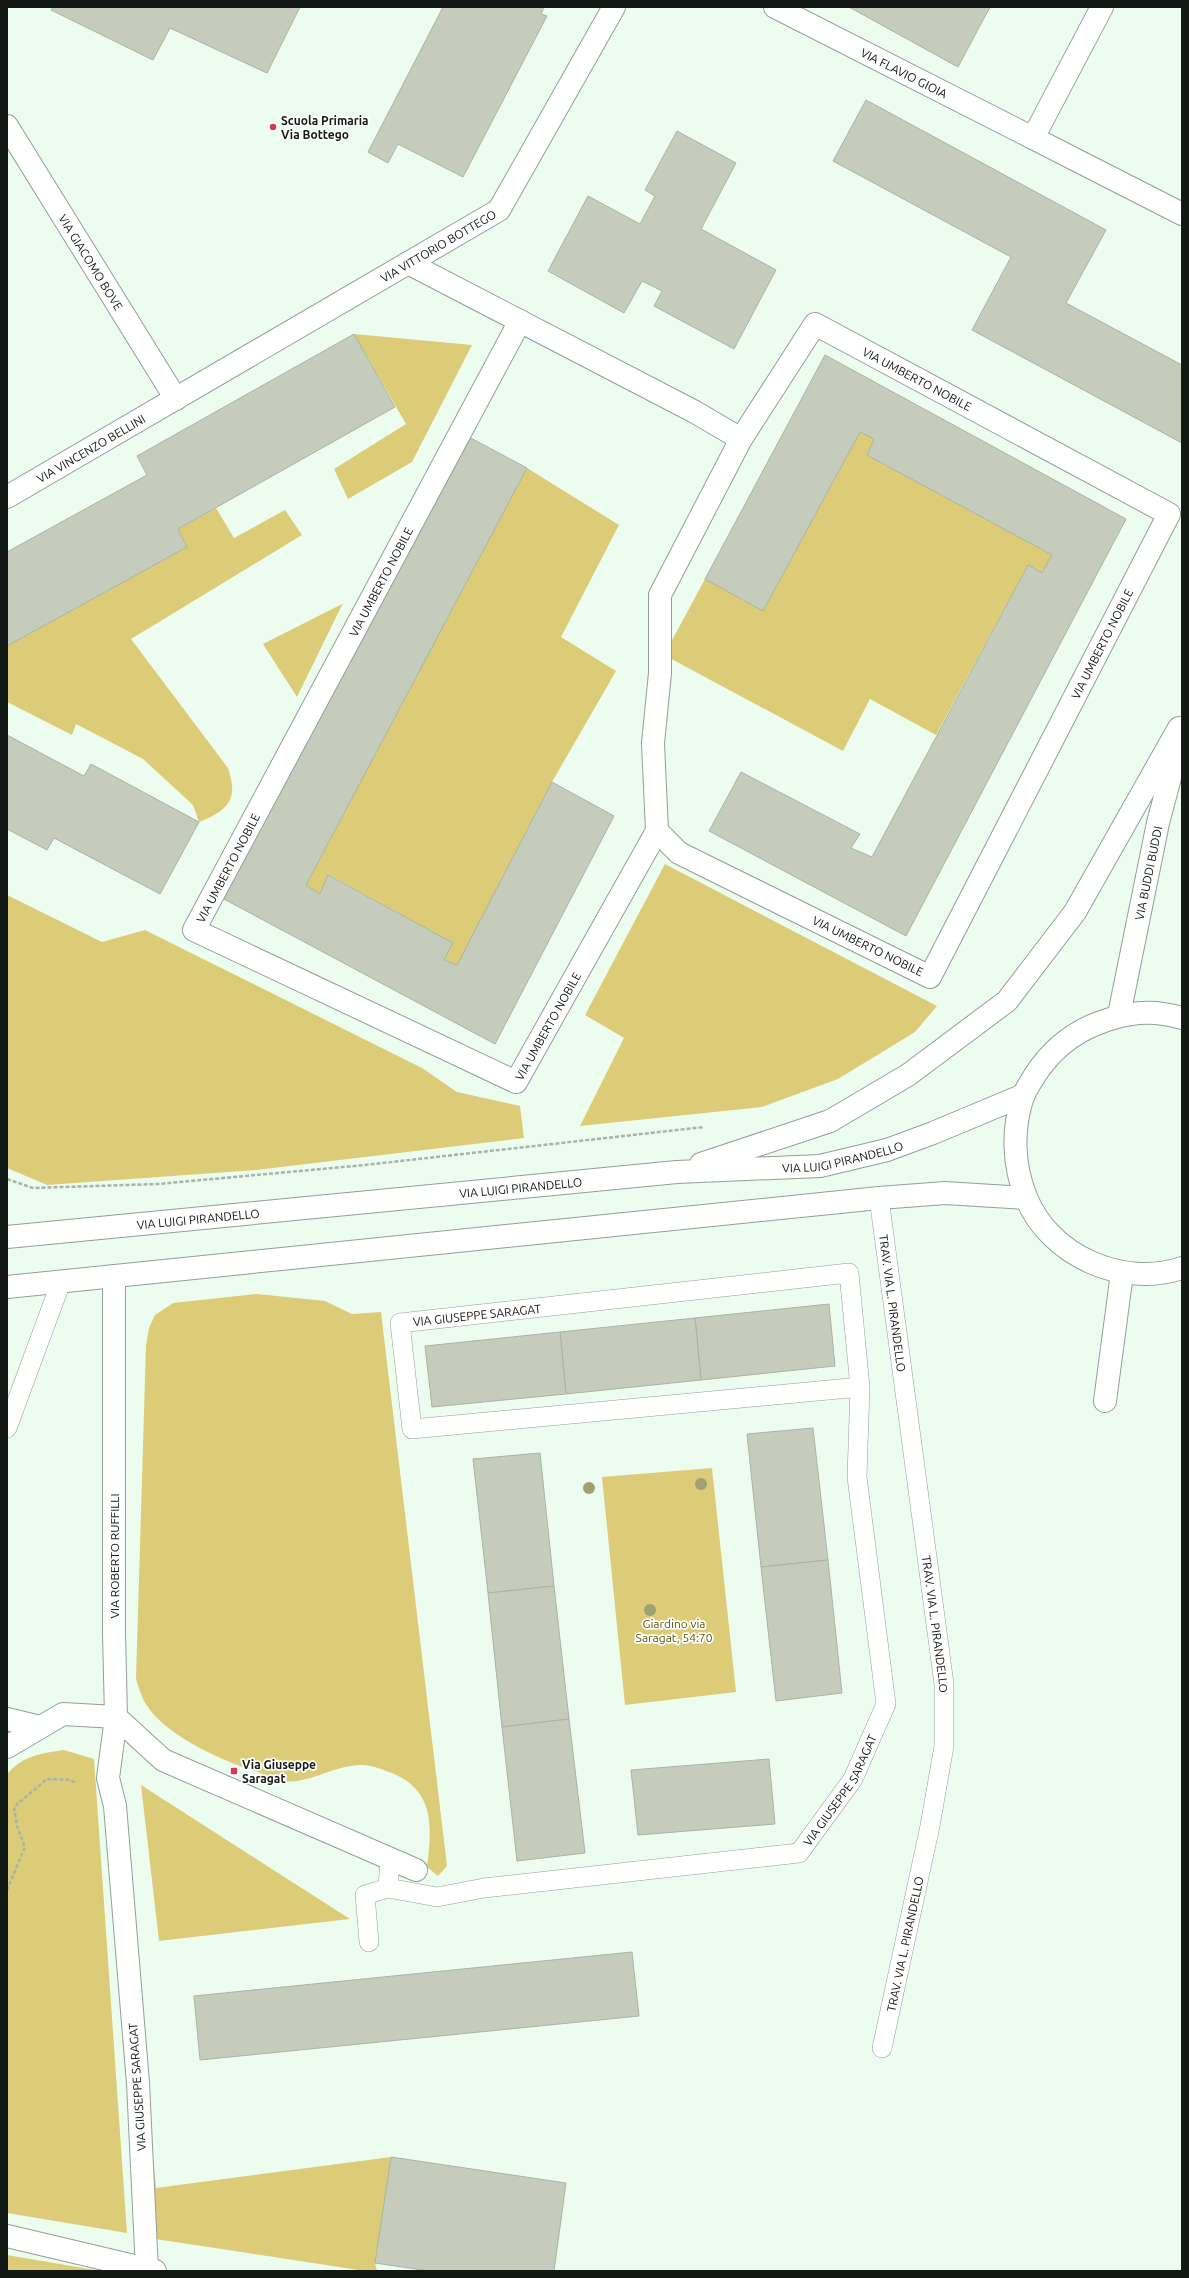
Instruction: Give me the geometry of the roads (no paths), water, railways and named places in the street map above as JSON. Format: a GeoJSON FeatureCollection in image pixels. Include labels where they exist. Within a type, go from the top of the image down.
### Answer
{"type":"FeatureCollection","features":[{"type":"Feature","properties":{"kind":"street","name":"VIA VITTORIO BOTTEGO"},"geometry":{"type":"LineString","coordinates":[[176,399],[499,210],[614,7]]}},
{"type":"Feature","properties":{"kind":"street","name":"VIA FLAVIO GIOIA"},"geometry":{"type":"LineString","coordinates":[[775,7],[1182,214]]}},
{"type":"Feature","properties":{"kind":"street"},"geometry":{"type":"LineString","coordinates":[[1033,138],[1102,7]]}},
{"type":"Feature","properties":{"kind":"street","name":"VIA GIACOMO BOVE"},"geometry":{"type":"LineString","coordinates":[[7,126],[176,399]]}},
{"type":"Feature","properties":{"kind":"street"},"geometry":{"type":"LineString","coordinates":[[408,263],[695,412],[741,439]]}},
{"type":"Feature","properties":{"kind":"street","name":"VIA UMBERTO NOBILE"},"geometry":{"type":"LineString","coordinates":[[520,321],[194,930],[516,1082],[657,831],[653,744],[660,673],[660,595],[741,439],[815,324],[1169,514],[930,977],[679,853],[657,831]]}},
{"type":"Feature","properties":{"kind":"street","name":"VIA VINCENZO BELLINI"},"geometry":{"type":"LineString","coordinates":[[7,498],[176,399]]}},
{"type":"Feature","properties":{"kind":"street"},"geometry":{"type":"LineString","coordinates":[[677,1172],[830,1121],[908,1075],[1007,1001],[1076,912],[1182,724]]}},
{"type":"Feature","properties":{"kind":"street","name":"VIA BUDDI BUDDI"},"geometry":{"type":"LineString","coordinates":[[1119,1015],[1158,822],[1182,732]]}},
{"type":"Feature","properties":{"kind":"street"},"geometry":{"type":"LineString","coordinates":[[1182,1018],[1169,1014],[1144,1012],[1119,1015],[1079,1030],[1046,1058],[1024,1095],[1015,1129],[1016,1164],[1026,1198],[1042,1225],[1065,1247],[1092,1264],[1122,1273],[1166,1274],[1182,1268]]}},
{"type":"Feature","properties":{"kind":"street","name":"VIA LUIGI PIRANDELLO"},"geometry":{"type":"LineString","coordinates":[[7,1237],[677,1172],[820,1166],[887,1150],[933,1133],[1024,1095]]}},
{"type":"Feature","properties":{"kind":"street"},"geometry":{"type":"LineString","coordinates":[[7,1287],[879,1198],[945,1193],[1026,1198]]}},
{"type":"Feature","properties":{"kind":"street"},"geometry":{"type":"LineString","coordinates":[[1105,1401],[1122,1273]]}},
{"type":"Feature","properties":{"kind":"street","name":"VIA ROBERTO RUFFILLI"},"geometry":{"type":"LineString","coordinates":[[114,1276],[114,1632],[116,1717]]}},
{"type":"Feature","properties":{"kind":"street"},"geometry":{"type":"LineString","coordinates":[[7,1747],[63,1714],[116,1717],[163,1760],[416,1870]]}},
{"type":"Feature","properties":{"kind":"street","name":"VIA GIUSEPPE SARAGAT"},"geometry":{"type":"LineString","coordinates":[[7,2236],[150,2271],[138,2083],[115,1806],[108,1778],[116,1717]]}},
{"type":"Feature","properties":{"kind":"street"},"geometry":{"type":"LineString","coordinates":[[7,1720],[40,1727]]}},
{"type":"Feature","properties":{"kind":"lane","name":"TRAV. VIA L. PIRANDELLO"},"geometry":{"type":"LineString","coordinates":[[879,1198],[944,1684],[944,1746],[930,1826],[882,2048]]}},
{"type":"Feature","properties":{"kind":"lane","name":"VIA GIUSEPPE SARAGAT"},"geometry":{"type":"LineString","coordinates":[[388,1888],[437,1897],[552,1880],[799,1853],[852,1779],[886,1704],[857,1477],[860,1387],[849,1273],[400,1323],[412,1429],[860,1387]]}},
{"type":"Feature","properties":{"kind":"lane"},"geometry":{"type":"LineString","coordinates":[[7,1428],[61,1282]]}},
{"type":"Feature","properties":{"kind":"lane"},"geometry":{"type":"LineString","coordinates":[[369,1942],[365,1895],[388,1888],[390,1858]]}},
{"type":"Feature","properties":{"kind":"place","name":"Scuola Primaria Via Bottego"},"geometry":{"type":"Point","coordinates":[273,127]}},
{"type":"Feature","properties":{"kind":"place","name":"Via Giuseppe Saragat"},"geometry":{"type":"Point","coordinates":[234,1771]}},
{"type":"Feature","properties":{"kind":"park label","name":"Giardino via Saragat, 54:70"},"geometry":{"type":"Point","coordinates":[674,1630]}}]}
